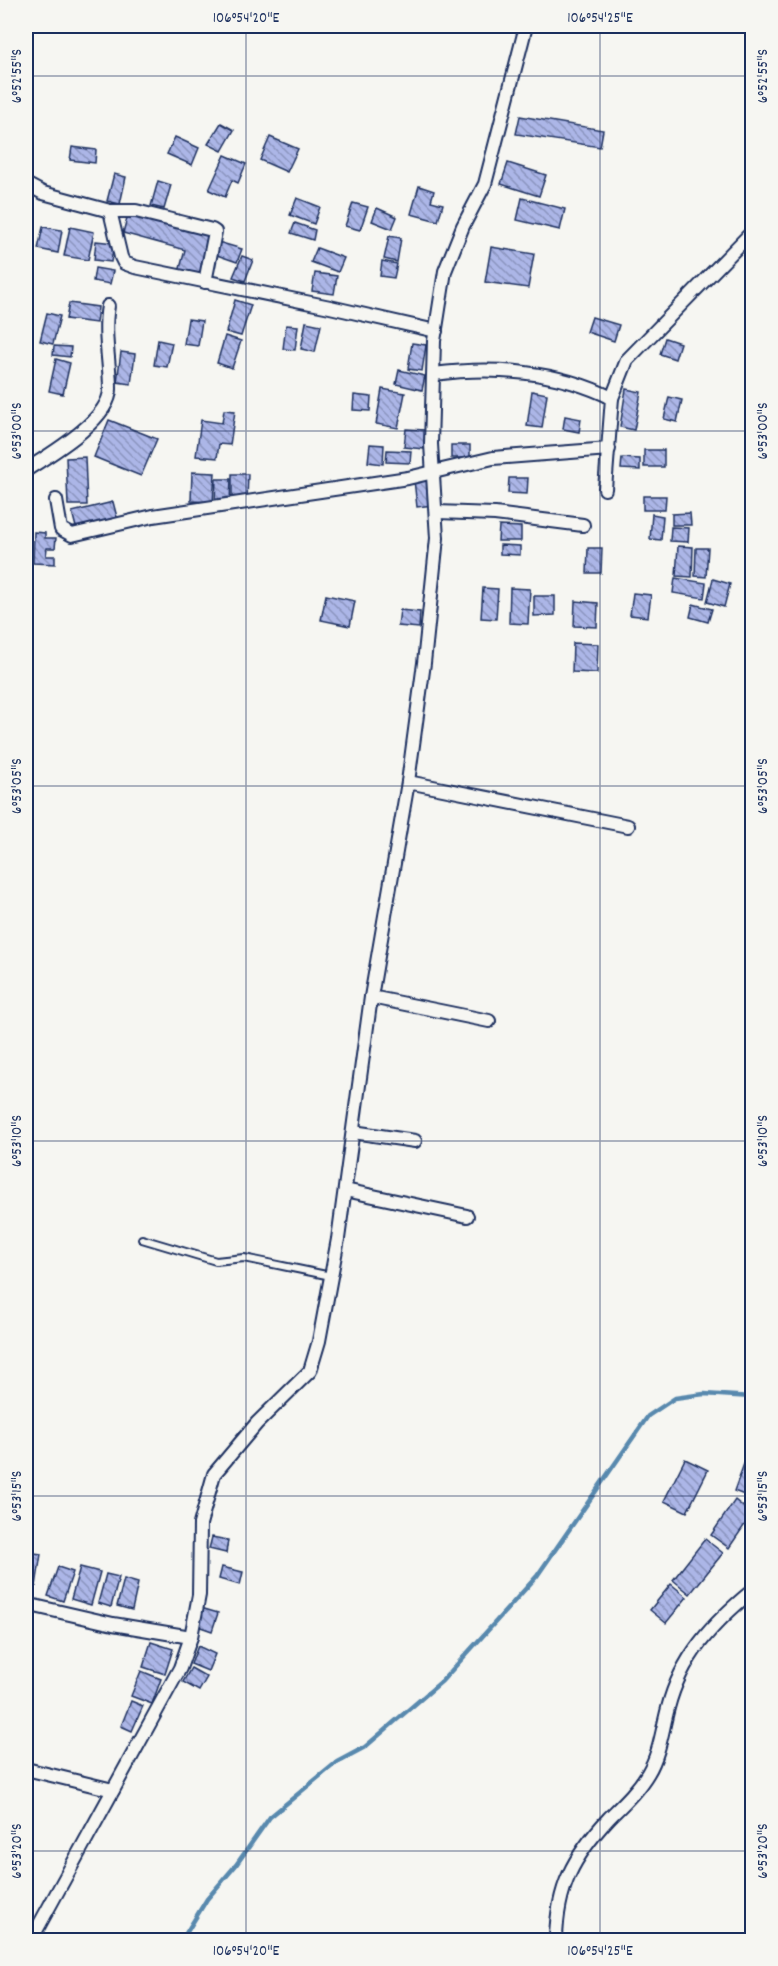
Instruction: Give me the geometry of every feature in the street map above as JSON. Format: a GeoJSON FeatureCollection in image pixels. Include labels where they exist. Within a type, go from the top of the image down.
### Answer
{"type":"FeatureCollection","features":[{"type":"Feature","properties":{"kind":"street"},"geometry":{"type":"LineString","coordinates":[[31,1941],[170,1690],[191,1638],[199,1595],[200,1524],[214,1474],[250,1430],[310,1371],[319,1341],[345,1190],[371,997],[408,782],[424,663],[436,538],[431,444],[436,331],[446,270],[463,226],[485,184],[526,26]]}},
{"type":"Feature","properties":{"kind":"street"},"geometry":{"type":"LineString","coordinates":[[26,184],[44,193],[110,211],[136,211],[212,230],[215,232],[214,241],[205,282]]}},
{"type":"Feature","properties":{"kind":"street"},"geometry":{"type":"LineString","coordinates":[[110,211],[124,263],[436,331]]}},
{"type":"Feature","properties":{"kind":"street"},"geometry":{"type":"LineString","coordinates":[[605,489],[612,398],[627,360],[753,232]]}},
{"type":"Feature","properties":{"kind":"street"},"geometry":{"type":"LineString","coordinates":[[26,470],[61,448],[104,409],[110,392],[108,306]]}},
{"type":"Feature","properties":{"kind":"street"},"geometry":{"type":"LineString","coordinates":[[434,374],[466,370],[563,378],[612,398]]}},
{"type":"Feature","properties":{"kind":"street"},"geometry":{"type":"LineString","coordinates":[[56,500],[61,529],[72,535],[153,516],[408,477],[504,457],[609,449]]}},
{"type":"Feature","properties":{"kind":"street"},"geometry":{"type":"LineString","coordinates":[[436,512],[495,514],[583,525]]}},
{"type":"Feature","properties":{"kind":"street"},"geometry":{"type":"LineString","coordinates":[[408,782],[628,826]]}},
{"type":"Feature","properties":{"kind":"street"},"geometry":{"type":"LineString","coordinates":[[371,997],[489,1021]]}},
{"type":"Feature","properties":{"kind":"street"},"geometry":{"type":"LineString","coordinates":[[353,1132],[415,1141]]}},
{"type":"Feature","properties":{"kind":"street"},"geometry":{"type":"LineString","coordinates":[[345,1190],[467,1216]]}},
{"type":"Feature","properties":{"kind":"street"},"geometry":{"type":"LineString","coordinates":[[555,1941],[560,1895],[572,1865],[588,1843],[648,1775],[657,1756],[668,1706],[684,1664],[728,1611],[753,1591]]}},
{"type":"Feature","properties":{"kind":"street"},"geometry":{"type":"LineString","coordinates":[[26,1604],[113,1624],[191,1638]]}},
{"type":"Feature","properties":{"kind":"street"},"geometry":{"type":"LineString","coordinates":[[26,1769],[113,1790]]}},
{"type":"Feature","properties":{"kind":"lane"},"geometry":{"type":"LineString","coordinates":[[142,1239],[216,1261],[244,1258],[331,1276]]}},
{"type":"Feature","properties":{"kind":"building"},"geometry":{"type":"Polygon","coordinates":[[[520,116],[603,130],[600,147],[516,134],[520,116]]]}},
{"type":"Feature","properties":{"kind":"building"},"geometry":{"type":"Polygon","coordinates":[[[221,123],[234,130],[222,151],[208,144],[221,123]]]}},
{"type":"Feature","properties":{"kind":"building"},"geometry":{"type":"Polygon","coordinates":[[[175,137],[199,148],[192,165],[167,154],[175,137]]]}},
{"type":"Feature","properties":{"kind":"building"},"geometry":{"type":"Polygon","coordinates":[[[270,137],[298,149],[287,172],[260,160],[270,137]]]}},
{"type":"Feature","properties":{"kind":"building"},"geometry":{"type":"Polygon","coordinates":[[[72,147],[96,150],[95,163],[70,160],[72,147]]]}},
{"type":"Feature","properties":{"kind":"building"},"geometry":{"type":"Polygon","coordinates":[[[225,155],[246,164],[238,183],[232,180],[225,197],[209,190],[225,155]]]}},
{"type":"Feature","properties":{"kind":"building"},"geometry":{"type":"Polygon","coordinates":[[[508,163],[546,175],[539,196],[501,184],[508,163]]]}},
{"type":"Feature","properties":{"kind":"building"},"geometry":{"type":"Polygon","coordinates":[[[114,174],[126,177],[120,204],[107,201],[114,174]]]}},
{"type":"Feature","properties":{"kind":"building"},"geometry":{"type":"Polygon","coordinates":[[[158,181],[171,185],[164,209],[151,206],[158,181]]]}},
{"type":"Feature","properties":{"kind":"building"},"geometry":{"type":"Polygon","coordinates":[[[419,186],[434,191],[431,201],[443,204],[438,221],[411,214],[419,186]]]}},
{"type":"Feature","properties":{"kind":"building"},"geometry":{"type":"Polygon","coordinates":[[[297,198],[320,207],[314,224],[290,215],[297,198]]]}},
{"type":"Feature","properties":{"kind":"building"},"geometry":{"type":"Polygon","coordinates":[[[522,198],[565,209],[560,230],[517,220],[522,198]]]}},
{"type":"Feature","properties":{"kind":"building"},"geometry":{"type":"Polygon","coordinates":[[[353,203],[368,207],[360,230],[345,226],[353,203]]]}},
{"type":"Feature","properties":{"kind":"building"},"geometry":{"type":"Polygon","coordinates":[[[377,208],[397,217],[392,229],[372,221],[377,208]]]}},
{"type":"Feature","properties":{"kind":"building"},"geometry":{"type":"Polygon","coordinates":[[[128,214],[212,236],[201,278],[179,272],[185,250],[123,233],[128,214]]]}},
{"type":"Feature","properties":{"kind":"building"},"geometry":{"type":"Polygon","coordinates":[[[295,223],[315,230],[313,240],[291,233],[295,223]]]}},
{"type":"Feature","properties":{"kind":"building"},"geometry":{"type":"Polygon","coordinates":[[[43,227],[62,230],[58,253],[38,249],[43,227]]]}},
{"type":"Feature","properties":{"kind":"building"},"geometry":{"type":"Polygon","coordinates":[[[70,227],[94,232],[88,260],[64,256],[70,227]]]}},
{"type":"Feature","properties":{"kind":"building"},"geometry":{"type":"Polygon","coordinates":[[[389,236],[401,238],[397,262],[384,259],[389,236]]]}},
{"type":"Feature","properties":{"kind":"building"},"geometry":{"type":"Polygon","coordinates":[[[96,241],[114,243],[111,262],[94,260],[96,241]]]}},
{"type":"Feature","properties":{"kind":"building"},"geometry":{"type":"Polygon","coordinates":[[[218,242],[242,249],[237,262],[214,254],[218,242]]]}},
{"type":"Feature","properties":{"kind":"building"},"geometry":{"type":"Polygon","coordinates":[[[491,247],[534,254],[528,288],[485,282],[491,247]]]}},
{"type":"Feature","properties":{"kind":"building"},"geometry":{"type":"Polygon","coordinates":[[[317,248],[344,258],[338,272],[311,262],[317,248]]]}},
{"type":"Feature","properties":{"kind":"building"},"geometry":{"type":"Polygon","coordinates":[[[242,256],[253,260],[245,281],[233,277],[242,256]]]}},
{"type":"Feature","properties":{"kind":"building"},"geometry":{"type":"Polygon","coordinates":[[[382,261],[397,264],[394,278],[380,276],[382,261]]]}},
{"type":"Feature","properties":{"kind":"building"},"geometry":{"type":"Polygon","coordinates":[[[95,268],[113,271],[110,284],[93,281],[95,268]]]}},
{"type":"Feature","properties":{"kind":"building"},"geometry":{"type":"Polygon","coordinates":[[[315,273],[337,276],[334,294],[312,291],[315,273]]]}},
{"type":"Feature","properties":{"kind":"building"},"geometry":{"type":"Polygon","coordinates":[[[235,300],[251,305],[241,336],[226,332],[235,300]]]}},
{"type":"Feature","properties":{"kind":"building"},"geometry":{"type":"Polygon","coordinates":[[[69,303],[98,307],[96,323],[66,319],[69,303]]]}},
{"type":"Feature","properties":{"kind":"building"},"geometry":{"type":"Polygon","coordinates":[[[47,313],[60,316],[53,344],[40,341],[47,313]]]}},
{"type":"Feature","properties":{"kind":"building"},"geometry":{"type":"Polygon","coordinates":[[[592,317],[619,325],[614,341],[587,332],[592,317]]]}},
{"type":"Feature","properties":{"kind":"building"},"geometry":{"type":"Polygon","coordinates":[[[188,319],[202,321],[198,346],[184,344],[188,319]]]}},
{"type":"Feature","properties":{"kind":"building"},"geometry":{"type":"Polygon","coordinates":[[[306,322],[321,325],[315,352],[301,349],[306,322]]]}},
{"type":"Feature","properties":{"kind":"building"},"geometry":{"type":"Polygon","coordinates":[[[286,325],[298,326],[295,350],[283,349],[286,325]]]}},
{"type":"Feature","properties":{"kind":"building"},"geometry":{"type":"Polygon","coordinates":[[[225,336],[241,341],[232,368],[217,363],[225,336]]]}},
{"type":"Feature","properties":{"kind":"building"},"geometry":{"type":"Polygon","coordinates":[[[665,338],[680,343],[675,359],[660,354],[665,338]]]}},
{"type":"Feature","properties":{"kind":"building"},"geometry":{"type":"Polygon","coordinates":[[[158,340],[172,343],[167,367],[154,365],[158,340]]]}},
{"type":"Feature","properties":{"kind":"building"},"geometry":{"type":"Polygon","coordinates":[[[412,343],[426,345],[422,371],[408,369],[412,343]]]}},
{"type":"Feature","properties":{"kind":"building"},"geometry":{"type":"Polygon","coordinates":[[[54,346],[71,347],[70,357],[53,355],[54,346]]]}},
{"type":"Feature","properties":{"kind":"building"},"geometry":{"type":"Polygon","coordinates":[[[121,352],[135,354],[131,384],[117,382],[121,352]]]}},
{"type":"Feature","properties":{"kind":"building"},"geometry":{"type":"Polygon","coordinates":[[[56,359],[70,363],[63,394],[49,391],[56,359]]]}},
{"type":"Feature","properties":{"kind":"building"},"geometry":{"type":"Polygon","coordinates":[[[399,370],[425,376],[422,390],[396,384],[399,370]]]}},
{"type":"Feature","properties":{"kind":"building"},"geometry":{"type":"Polygon","coordinates":[[[382,389],[405,393],[398,428],[376,424],[382,389]]]}},
{"type":"Feature","properties":{"kind":"building"},"geometry":{"type":"Polygon","coordinates":[[[626,389],[641,392],[634,430],[620,427],[626,389]]]}},
{"type":"Feature","properties":{"kind":"building"},"geometry":{"type":"Polygon","coordinates":[[[532,391],[547,394],[542,428],[527,426],[532,391]]]}},
{"type":"Feature","properties":{"kind":"building"},"geometry":{"type":"Polygon","coordinates":[[[354,395],[371,397],[370,411],[353,410],[354,395]]]}},
{"type":"Feature","properties":{"kind":"building"},"geometry":{"type":"Polygon","coordinates":[[[669,397],[682,400],[677,422],[664,419],[669,397]]]}},
{"type":"Feature","properties":{"kind":"building"},"geometry":{"type":"Polygon","coordinates":[[[224,410],[235,411],[230,445],[219,444],[217,458],[196,456],[201,420],[222,423],[224,410]]]}},
{"type":"Feature","properties":{"kind":"building"},"geometry":{"type":"Polygon","coordinates":[[[565,416],[581,419],[579,432],[563,429],[565,416]]]}},
{"type":"Feature","properties":{"kind":"building"},"geometry":{"type":"Polygon","coordinates":[[[109,420],[157,439],[141,476],[94,457],[109,420]]]}},
{"type":"Feature","properties":{"kind":"building"},"geometry":{"type":"Polygon","coordinates":[[[406,429],[425,430],[424,449],[404,447],[406,429]]]}},
{"type":"Feature","properties":{"kind":"building"},"geometry":{"type":"Polygon","coordinates":[[[370,444],[384,445],[383,464],[368,462],[370,444]]]}},
{"type":"Feature","properties":{"kind":"building"},"geometry":{"type":"Polygon","coordinates":[[[451,445],[470,445],[470,458],[451,458],[451,445]]]}},
{"type":"Feature","properties":{"kind":"building"},"geometry":{"type":"Polygon","coordinates":[[[387,450],[411,451],[410,463],[386,462],[387,450]]]}},
{"type":"Feature","properties":{"kind":"building"},"geometry":{"type":"Polygon","coordinates":[[[644,450],[664,450],[664,467],[644,467],[644,450]]]}},
{"type":"Feature","properties":{"kind":"building"},"geometry":{"type":"Polygon","coordinates":[[[85,457],[87,505],[68,505],[66,458],[85,457]]]}},
{"type":"Feature","properties":{"kind":"building"},"geometry":{"type":"Polygon","coordinates":[[[622,458],[640,459],[640,470],[621,469],[622,458]]]}},
{"type":"Feature","properties":{"kind":"building"},"geometry":{"type":"Polygon","coordinates":[[[192,472],[215,473],[213,502],[191,501],[192,472]]]}},
{"type":"Feature","properties":{"kind":"building"},"geometry":{"type":"Polygon","coordinates":[[[232,474],[248,474],[247,500],[232,499],[232,474]]]}},
{"type":"Feature","properties":{"kind":"building"},"geometry":{"type":"Polygon","coordinates":[[[431,478],[433,505],[417,507],[414,480],[431,478]]]}},
{"type":"Feature","properties":{"kind":"building"},"geometry":{"type":"Polygon","coordinates":[[[509,478],[528,478],[527,494],[508,493],[509,478]]]}},
{"type":"Feature","properties":{"kind":"building"},"geometry":{"type":"Polygon","coordinates":[[[216,479],[231,479],[230,502],[215,501],[216,479]]]}},
{"type":"Feature","properties":{"kind":"building"},"geometry":{"type":"Polygon","coordinates":[[[643,496],[666,496],[665,510],[643,510],[643,496]]]}},
{"type":"Feature","properties":{"kind":"building"},"geometry":{"type":"Polygon","coordinates":[[[113,502],[118,521],[77,531],[72,512],[113,502]]]}},
{"type":"Feature","properties":{"kind":"building"},"geometry":{"type":"Polygon","coordinates":[[[690,513],[691,525],[672,525],[672,514],[690,513]]]}},
{"type":"Feature","properties":{"kind":"building"},"geometry":{"type":"Polygon","coordinates":[[[652,514],[663,516],[661,540],[650,539],[652,514]]]}},
{"type":"Feature","properties":{"kind":"building"},"geometry":{"type":"Polygon","coordinates":[[[499,526],[521,527],[521,541],[498,541],[499,526]]]}},
{"type":"Feature","properties":{"kind":"building"},"geometry":{"type":"Polygon","coordinates":[[[671,527],[689,528],[688,542],[670,541],[671,527]]]}},
{"type":"Feature","properties":{"kind":"building"},"geometry":{"type":"Polygon","coordinates":[[[34,532],[45,533],[45,538],[56,538],[55,548],[47,548],[46,556],[55,556],[55,564],[33,563],[34,532]]]}},
{"type":"Feature","properties":{"kind":"building"},"geometry":{"type":"Polygon","coordinates":[[[26,541],[28,541],[28,572],[26,572],[26,541]]]}},
{"type":"Feature","properties":{"kind":"building"},"geometry":{"type":"Polygon","coordinates":[[[500,545],[520,546],[520,555],[500,554],[500,545]]]}},
{"type":"Feature","properties":{"kind":"building"},"geometry":{"type":"Polygon","coordinates":[[[678,546],[693,547],[692,577],[676,576],[678,546]]]}},
{"type":"Feature","properties":{"kind":"building"},"geometry":{"type":"Polygon","coordinates":[[[588,548],[602,548],[601,573],[587,573],[588,548]]]}},
{"type":"Feature","properties":{"kind":"building"},"geometry":{"type":"Polygon","coordinates":[[[696,548],[708,548],[706,577],[695,576],[696,548]]]}},
{"type":"Feature","properties":{"kind":"building"},"geometry":{"type":"Polygon","coordinates":[[[675,578],[706,583],[704,598],[673,593],[675,578]]]}},
{"type":"Feature","properties":{"kind":"building"},"geometry":{"type":"Polygon","coordinates":[[[713,579],[730,584],[724,607],[707,602],[713,579]]]}},
{"type":"Feature","properties":{"kind":"building"},"geometry":{"type":"Polygon","coordinates":[[[483,588],[498,589],[496,619],[481,618],[483,588]]]}},
{"type":"Feature","properties":{"kind":"building"},"geometry":{"type":"Polygon","coordinates":[[[510,588],[530,589],[528,624],[509,623],[510,588]]]}},
{"type":"Feature","properties":{"kind":"building"},"geometry":{"type":"Polygon","coordinates":[[[633,593],[651,595],[648,617],[630,615],[633,593]]]}},
{"type":"Feature","properties":{"kind":"building"},"geometry":{"type":"Polygon","coordinates":[[[326,595],[355,601],[350,626],[321,620],[326,595]]]}},
{"type":"Feature","properties":{"kind":"building"},"geometry":{"type":"Polygon","coordinates":[[[534,596],[555,596],[555,615],[534,616],[534,596]]]}},
{"type":"Feature","properties":{"kind":"building"},"geometry":{"type":"Polygon","coordinates":[[[575,601],[598,603],[597,627],[574,626],[575,601]]]}},
{"type":"Feature","properties":{"kind":"building"},"geometry":{"type":"Polygon","coordinates":[[[693,604],[712,609],[708,622],[690,617],[693,604]]]}},
{"type":"Feature","properties":{"kind":"building"},"geometry":{"type":"Polygon","coordinates":[[[400,610],[420,612],[419,628],[398,626],[400,610]]]}},
{"type":"Feature","properties":{"kind":"building"},"geometry":{"type":"Polygon","coordinates":[[[573,643],[598,644],[597,673],[572,672],[573,643]]]}},
{"type":"Feature","properties":{"kind":"building"},"geometry":{"type":"Polygon","coordinates":[[[752,1442],[752,1498],[734,1491],[752,1442]]]}},
{"type":"Feature","properties":{"kind":"building"},"geometry":{"type":"Polygon","coordinates":[[[685,1459],[708,1470],[687,1512],[664,1501],[685,1459]]]}},
{"type":"Feature","properties":{"kind":"building"},"geometry":{"type":"Polygon","coordinates":[[[735,1500],[752,1514],[729,1548],[711,1535],[735,1500]]]}},
{"type":"Feature","properties":{"kind":"building"},"geometry":{"type":"Polygon","coordinates":[[[212,1537],[228,1540],[226,1553],[209,1549],[212,1537]]]}},
{"type":"Feature","properties":{"kind":"building"},"geometry":{"type":"Polygon","coordinates":[[[705,1539],[723,1553],[690,1594],[673,1580],[705,1539]]]}},
{"type":"Feature","properties":{"kind":"building"},"geometry":{"type":"Polygon","coordinates":[[[26,1552],[41,1554],[36,1586],[26,1584],[26,1552]]]}},
{"type":"Feature","properties":{"kind":"building"},"geometry":{"type":"Polygon","coordinates":[[[58,1567],[73,1572],[63,1601],[48,1596],[58,1567]]]}},
{"type":"Feature","properties":{"kind":"building"},"geometry":{"type":"Polygon","coordinates":[[[80,1567],[100,1572],[91,1605],[71,1599],[80,1567]]]}},
{"type":"Feature","properties":{"kind":"building"},"geometry":{"type":"Polygon","coordinates":[[[222,1567],[243,1572],[240,1585],[219,1579],[222,1567]]]}},
{"type":"Feature","properties":{"kind":"building"},"geometry":{"type":"Polygon","coordinates":[[[106,1574],[119,1577],[111,1607],[98,1603],[106,1574]]]}},
{"type":"Feature","properties":{"kind":"building"},"geometry":{"type":"Polygon","coordinates":[[[124,1579],[138,1583],[132,1610],[117,1606],[124,1579]]]}},
{"type":"Feature","properties":{"kind":"building"},"geometry":{"type":"Polygon","coordinates":[[[671,1584],[687,1597],[666,1623],[650,1610],[671,1584]]]}},
{"type":"Feature","properties":{"kind":"building"},"geometry":{"type":"Polygon","coordinates":[[[201,1608],[218,1613],[212,1631],[195,1625],[201,1608]]]}},
{"type":"Feature","properties":{"kind":"building"},"geometry":{"type":"Polygon","coordinates":[[[151,1642],[173,1649],[165,1674],[143,1667],[151,1642]]]}},
{"type":"Feature","properties":{"kind":"building"},"geometry":{"type":"Polygon","coordinates":[[[198,1646],[215,1654],[208,1671],[191,1664],[198,1646]]]}},
{"type":"Feature","properties":{"kind":"building"},"geometry":{"type":"Polygon","coordinates":[[[191,1668],[207,1677],[199,1691],[183,1682],[191,1668]]]}},
{"type":"Feature","properties":{"kind":"building"},"geometry":{"type":"Polygon","coordinates":[[[141,1671],[161,1679],[152,1704],[131,1696],[141,1671]]]}},
{"type":"Feature","properties":{"kind":"building"},"geometry":{"type":"Polygon","coordinates":[[[131,1701],[143,1706],[132,1731],[121,1726],[131,1701]]]}},
{"type":"Feature","properties":{"kind":"waterway"},"geometry":{"type":"LineString","coordinates":[[182,1940],[207,1899],[236,1865],[270,1817],[337,1762],[365,1747],[442,1681],[537,1576],[648,1416],[675,1398],[704,1394],[752,1397]]}}]}
